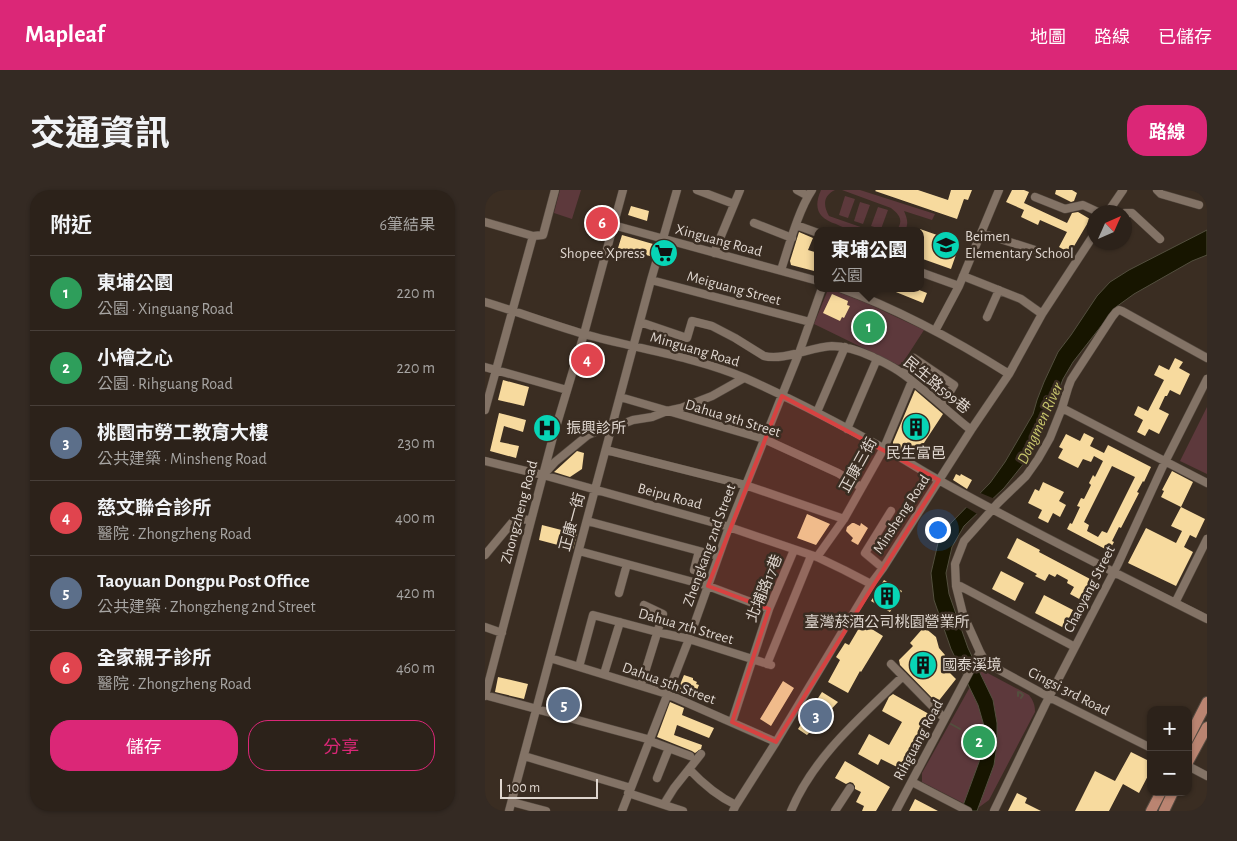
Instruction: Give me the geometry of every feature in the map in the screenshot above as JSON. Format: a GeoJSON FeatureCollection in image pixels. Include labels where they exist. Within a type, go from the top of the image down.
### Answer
{"type":"FeatureCollection","features":[{"type":"Feature","properties":{"kind":"main road"},"geometry":{"type":"LineString","coordinates":[[1192,731],[1207,702]]}},
{"type":"Feature","properties":{"kind":"main road"},"geometry":{"type":"LineString","coordinates":[[1192,755],[1207,727]]}},
{"type":"Feature","properties":{"kind":"main road"},"geometry":{"type":"LineString","coordinates":[[1151,811],[1159,796]]}},
{"type":"Feature","properties":{"kind":"main road"},"geometry":{"type":"LineString","coordinates":[[1163,811],[1171,796]]}},
{"type":"Feature","properties":{"kind":"street"},"geometry":{"type":"LineString","coordinates":[[485,222],[533,236],[543,236],[555,190]]}},
{"type":"Feature","properties":{"kind":"street","name":"Zhongzheng Road"},"geometry":{"type":"LineString","coordinates":[[485,696],[543,475],[623,190]]}},
{"type":"Feature","properties":{"kind":"street","name":"正康一街"},"geometry":{"type":"LineString","coordinates":[[509,811],[651,280],[677,190]]}},
{"type":"Feature","properties":{"kind":"street"},"geometry":{"type":"LineString","coordinates":[[697,190],[734,204]]}},
{"type":"Feature","properties":{"kind":"street"},"geometry":{"type":"LineString","coordinates":[[713,253],[740,190]]}},
{"type":"Feature","properties":{"kind":"street"},"geometry":{"type":"LineString","coordinates":[[781,270],[796,225],[810,193],[797,190]]}},
{"type":"Feature","properties":{"kind":"street"},"geometry":{"type":"LineString","coordinates":[[935,331],[959,286],[999,190]]}},
{"type":"Feature","properties":{"kind":"street"},"geometry":{"type":"LineString","coordinates":[[1113,205],[1123,190]]}},
{"type":"Feature","properties":{"kind":"street"},"geometry":{"type":"LineString","coordinates":[[1157,190],[1161,194],[1199,205]]}},
{"type":"Feature","properties":{"kind":"street"},"geometry":{"type":"LineString","coordinates":[[1035,197],[1065,209],[1083,205],[1087,207]]}},
{"type":"Feature","properties":{"kind":"street"},"geometry":{"type":"LineString","coordinates":[[1132,212],[1160,239]]}},
{"type":"Feature","properties":{"kind":"street"},"geometry":{"type":"LineString","coordinates":[[754,223],[792,238]]}},
{"type":"Feature","properties":{"kind":"street","name":"Xinguang Road"},"geometry":{"type":"LineString","coordinates":[[613,225],[814,280]]}},
{"type":"Feature","properties":{"kind":"street"},"geometry":{"type":"LineString","coordinates":[[796,225],[814,232]]}},
{"type":"Feature","properties":{"kind":"street"},"geometry":{"type":"LineString","coordinates":[[981,233],[1035,250]]}},
{"type":"Feature","properties":{"kind":"street"},"geometry":{"type":"LineString","coordinates":[[485,410],[533,236]]}},
{"type":"Feature","properties":{"kind":"street","name":"Minsheng Road"},"geometry":{"type":"LineString","coordinates":[[735,808],[871,584],[1009,374],[1042,314],[1087,245]]}},
{"type":"Feature","properties":{"kind":"street"},"geometry":{"type":"LineString","coordinates":[[924,273],[959,286]]}},
{"type":"Feature","properties":{"kind":"street"},"geometry":{"type":"LineString","coordinates":[[963,276],[1021,299],[1042,314]]}},
{"type":"Feature","properties":{"kind":"street","name":"Meiguang Street"},"geometry":{"type":"LineString","coordinates":[[651,280],[810,322]]}},
{"type":"Feature","properties":{"kind":"street"},"geometry":{"type":"LineString","coordinates":[[987,317],[999,290]]}},
{"type":"Feature","properties":{"kind":"street","name":"Zhengkang 2nd Street"},"geometry":{"type":"LineString","coordinates":[[622,811],[689,639],[745,485],[782,396],[821,292]]}},
{"type":"Feature","properties":{"kind":"street"},"geometry":{"type":"LineString","coordinates":[[850,292],[891,309],[935,331],[1009,374]]}},
{"type":"Feature","properties":{"kind":"street","name":"Minguang Road"},"geometry":{"type":"LineString","coordinates":[[485,302],[584,334],[698,361],[744,378],[817,412],[990,508],[1113,573],[1207,619]]}},
{"type":"Feature","properties":{"kind":"street"},"geometry":{"type":"LineString","coordinates":[[980,652],[963,614],[956,586],[955,564],[964,541],[990,508],[1001,500],[1032,469],[1050,438],[1071,380],[1116,312],[1122,311],[1207,358]]}},
{"type":"Feature","properties":{"kind":"street","name":"民生路599巷"},"geometry":{"type":"LineString","coordinates":[[640,322],[687,338],[692,321],[712,326],[764,356],[774,357],[832,346],[854,349],[877,359],[903,374],[971,430]]}},
{"type":"Feature","properties":{"kind":"street"},"geometry":{"type":"LineString","coordinates":[[817,412],[845,347]]}},
{"type":"Feature","properties":{"kind":"street"},"geometry":{"type":"LineString","coordinates":[[903,374],[914,358],[954,385],[942,405]]}},
{"type":"Feature","properties":{"kind":"street"},"geometry":{"type":"LineString","coordinates":[[847,429],[877,359]]}},
{"type":"Feature","properties":{"kind":"street"},"geometry":{"type":"LineString","coordinates":[[485,367],[567,390]]}},
{"type":"Feature","properties":{"kind":"street"},"geometry":{"type":"LineString","coordinates":[[543,475],[555,462],[588,435],[633,420],[652,417],[681,408],[711,396],[744,378]]}},
{"type":"Feature","properties":{"kind":"street","name":"Chaoyang Street"},"geometry":{"type":"LineString","coordinates":[[994,811],[1207,379]]}},
{"type":"Feature","properties":{"kind":"street","name":"正康三街"},"geometry":{"type":"LineString","coordinates":[[769,665],[814,556],[843,520],[884,448],[912,381]]}},
{"type":"Feature","properties":{"kind":"street","name":"Dahua 9th Street"},"geometry":{"type":"LineString","coordinates":[[620,397],[764,439],[838,473],[861,487]]}},
{"type":"Feature","properties":{"kind":"street"},"geometry":{"type":"LineString","coordinates":[[1062,408],[1207,483]]}},
{"type":"Feature","properties":{"kind":"street"},"geometry":{"type":"LineString","coordinates":[[606,450],[745,485],[843,520]]}},
{"type":"Feature","properties":{"kind":"street","name":"Beipu Road"},"geometry":{"type":"LineString","coordinates":[[485,461],[543,475],[729,527],[814,556],[871,584]]}},
{"type":"Feature","properties":{"kind":"street"},"geometry":{"type":"LineString","coordinates":[[883,568],[865,553],[891,511]]}},
{"type":"Feature","properties":{"kind":"street"},"geometry":{"type":"LineString","coordinates":[[485,554],[515,519],[531,520]]}},
{"type":"Feature","properties":{"kind":"street"},"geometry":{"type":"LineString","coordinates":[[587,522],[718,556]]}},
{"type":"Feature","properties":{"kind":"street"},"geometry":{"type":"LineString","coordinates":[[1175,603],[1207,539]]}},
{"type":"Feature","properties":{"kind":"street","name":"北埔路17巷"},"geometry":{"type":"LineString","coordinates":[[732,722],[769,609],[794,550]]}},
{"type":"Feature","properties":{"kind":"street"},"geometry":{"type":"LineString","coordinates":[[579,551],[708,586],[769,609]]}},
{"type":"Feature","properties":{"kind":"street"},"geometry":{"type":"LineString","coordinates":[[694,570],[699,551]]}},
{"type":"Feature","properties":{"kind":"street"},"geometry":{"type":"LineString","coordinates":[[619,593],[627,564]]}},
{"type":"Feature","properties":{"kind":"street"},"geometry":{"type":"LineString","coordinates":[[956,586],[960,586],[1075,647]]}},
{"type":"Feature","properties":{"kind":"street"},"geometry":{"type":"LineString","coordinates":[[641,686],[663,614],[644,605]]}},
{"type":"Feature","properties":{"kind":"street","name":"Dahua 7th Street"},"geometry":{"type":"LineString","coordinates":[[579,666],[593,615],[689,639],[769,665]]}},
{"type":"Feature","properties":{"kind":"street"},"geometry":{"type":"LineString","coordinates":[[604,674],[621,622]]}},
{"type":"Feature","properties":{"kind":"street"},"geometry":{"type":"LineString","coordinates":[[485,626],[502,632]]}},
{"type":"Feature","properties":{"kind":"street","name":"Rihguang Road"},"geometry":{"type":"LineString","coordinates":[[895,811],[980,652]]}},
{"type":"Feature","properties":{"kind":"street","name":"Cingsi 3rd Road"},"geometry":{"type":"LineString","coordinates":[[980,652],[985,661],[992,666],[1147,746]]}},
{"type":"Feature","properties":{"kind":"street","name":"Dahua 5th Street"},"geometry":{"type":"LineString","coordinates":[[551,658],[667,694],[776,742]]}},
{"type":"Feature","properties":{"kind":"street"},"geometry":{"type":"LineString","coordinates":[[891,664],[944,718]]}},
{"type":"Feature","properties":{"kind":"street"},"geometry":{"type":"LineString","coordinates":[[791,811],[797,796],[833,745],[903,676]]}},
{"type":"Feature","properties":{"kind":"street"},"geometry":{"type":"LineString","coordinates":[[485,696],[650,740],[691,756]]}},
{"type":"Feature","properties":{"kind":"street"},"geometry":{"type":"LineString","coordinates":[[657,778],[669,748]]}},
{"type":"Feature","properties":{"kind":"street"},"geometry":{"type":"LineString","coordinates":[[664,804],[701,754]]}},
{"type":"Feature","properties":{"kind":"street"},"geometry":{"type":"LineString","coordinates":[[524,756],[630,790],[683,811]]}},
{"type":"Feature","properties":{"kind":"street"},"geometry":{"type":"LineString","coordinates":[[689,768],[701,782],[735,808]]}},
{"type":"Feature","properties":{"kind":"street"},"geometry":{"type":"LineString","coordinates":[[1192,768],[1207,776]]}},
{"type":"Feature","properties":{"kind":"street"},"geometry":{"type":"LineString","coordinates":[[912,782],[960,809]]}},
{"type":"Feature","properties":{"kind":"street"},"geometry":{"type":"LineString","coordinates":[[835,811],[850,788]]}},
{"type":"Feature","properties":{"kind":"street"},"geometry":{"type":"LineString","coordinates":[[512,802],[546,811]]}},
{"type":"Feature","properties":{"kind":"highlighted area"},"geometry":{"type":"Polygon","coordinates":[[[782,396],[939,480],[776,742],[732,722],[769,609],[708,586],[782,396]]]}},
{"type":"Feature","properties":{"kind":"shaded area"},"geometry":{"type":"Polygon","coordinates":[[[560,190],[581,190],[572,219],[554,213],[560,190]]]}},
{"type":"Feature","properties":{"kind":"shaded area"},"geometry":{"type":"Polygon","coordinates":[[[821,190],[835,190],[828,195],[825,201],[829,216],[861,227],[843,227],[825,219],[817,207],[821,190]]]}},
{"type":"Feature","properties":{"kind":"shaded area"},"geometry":{"type":"Polygon","coordinates":[[[842,190],[860,190],[935,214],[932,220],[904,211],[907,221],[906,227],[898,227],[900,218],[891,208],[842,190]]]}},
{"type":"Feature","properties":{"kind":"shaded area"},"geometry":{"type":"Polygon","coordinates":[[[845,196],[855,199],[848,218],[839,215],[845,196]]]}},
{"type":"Feature","properties":{"kind":"shaded area"},"geometry":{"type":"Polygon","coordinates":[[[860,202],[870,205],[863,224],[854,221],[860,202]]]}},
{"type":"Feature","properties":{"kind":"shaded area"},"geometry":{"type":"Polygon","coordinates":[[[878,207],[888,210],[882,227],[871,226],[878,207]]]}},
{"type":"Feature","properties":{"kind":"shaded area"},"geometry":{"type":"Polygon","coordinates":[[[827,292],[838,292],[924,330],[902,364],[898,365],[814,324],[827,292]]]}},
{"type":"Feature","properties":{"kind":"shaded area"},"geometry":{"type":"Polygon","coordinates":[[[1207,407],[1207,474],[1180,461],[1207,407]]]}},
{"type":"Feature","properties":{"kind":"shaded area"},"geometry":{"type":"Polygon","coordinates":[[[980,669],[1029,695],[1035,707],[1035,712],[989,800],[978,808],[963,803],[922,782],[922,773],[980,669]]]}},
{"type":"Feature","properties":{"kind":"water","name":"Dongmen River"},"geometry":{"type":"Polygon","coordinates":[[[1207,230],[1207,255],[1192,261],[1134,294],[1116,307],[1073,362],[1063,379],[1043,432],[1029,457],[1004,488],[964,526],[952,547],[946,573],[949,594],[968,648],[993,700],[997,723],[997,745],[994,765],[977,811],[961,811],[979,762],[984,742],[984,726],[978,705],[951,649],[934,600],[931,573],[938,543],[951,523],[990,483],[1005,462],[1033,414],[1044,382],[1058,352],[1097,296],[1110,282],[1129,270],[1207,230]]]}},
{"type":"Feature","properties":{"kind":"pier"},"geometry":{"type":"Polygon","coordinates":[[[978,492],[995,499],[979,515],[964,506],[978,492]]]}},
{"type":"Feature","properties":{"kind":"building"},"geometry":{"type":"Polygon","coordinates":[[[876,190],[918,190],[948,200],[951,190],[972,190],[968,200],[964,199],[957,219],[876,190]]]}},
{"type":"Feature","properties":{"kind":"building"},"geometry":{"type":"Polygon","coordinates":[[[1012,190],[1024,190],[1029,192],[1024,203],[1067,223],[1072,213],[1078,212],[1087,217],[1087,224],[1070,253],[1059,247],[1067,232],[1040,220],[1038,225],[1021,217],[1024,210],[1006,202],[1012,190]]]}},
{"type":"Feature","properties":{"kind":"building"},"geometry":{"type":"Polygon","coordinates":[[[1056,190],[1072,190],[1077,193],[1074,201],[1071,202],[1055,194],[1056,190]]]}},
{"type":"Feature","properties":{"kind":"building"},"geometry":{"type":"Polygon","coordinates":[[[631,206],[649,211],[647,221],[628,215],[631,206]]]}},
{"type":"Feature","properties":{"kind":"building"},"geometry":{"type":"Polygon","coordinates":[[[924,230],[960,243],[951,269],[924,259],[924,230]]]}},
{"type":"Feature","properties":{"kind":"building"},"geometry":{"type":"Polygon","coordinates":[[[799,232],[813,238],[808,250],[814,252],[814,271],[791,265],[790,261],[799,232]]]}},
{"type":"Feature","properties":{"kind":"building"},"geometry":{"type":"Polygon","coordinates":[[[622,235],[653,244],[650,256],[618,248],[622,235]]]}},
{"type":"Feature","properties":{"kind":"building"},"geometry":{"type":"Polygon","coordinates":[[[896,292],[927,293],[923,303],[896,292]]]}},
{"type":"Feature","properties":{"kind":"building"},"geometry":{"type":"Polygon","coordinates":[[[832,294],[848,301],[847,305],[850,306],[844,318],[842,317],[840,321],[823,313],[832,294]]]}},
{"type":"Feature","properties":{"kind":"building"},"geometry":{"type":"Polygon","coordinates":[[[1175,358],[1183,362],[1179,368],[1190,374],[1180,395],[1170,390],[1167,396],[1165,396],[1159,409],[1169,414],[1159,434],[1149,429],[1145,436],[1137,432],[1143,420],[1134,415],[1138,406],[1148,411],[1164,380],[1154,375],[1159,365],[1169,370],[1175,358]]]}},
{"type":"Feature","properties":{"kind":"building"},"geometry":{"type":"Polygon","coordinates":[[[503,380],[529,387],[524,406],[498,400],[503,380]]]}},
{"type":"Feature","properties":{"kind":"building","name":"民生富邑"},"geometry":{"type":"Polygon","coordinates":[[[915,390],[943,414],[918,452],[914,450],[911,456],[893,445],[893,442],[915,390]]]}},
{"type":"Feature","properties":{"kind":"building"},"geometry":{"type":"Polygon","coordinates":[[[499,413],[526,420],[523,432],[504,426],[500,442],[519,446],[516,458],[490,451],[499,413]]]}},
{"type":"Feature","properties":{"kind":"building"},"geometry":{"type":"Polygon","coordinates":[[[1084,433],[1094,438],[1090,446],[1104,453],[1108,445],[1151,467],[1137,492],[1139,493],[1121,528],[1119,527],[1112,541],[1114,542],[1109,551],[1067,529],[1070,523],[1072,524],[1080,507],[1077,506],[1081,498],[1084,499],[1091,485],[1089,483],[1093,475],[1095,477],[1103,461],[1094,456],[1091,462],[1083,459],[1078,468],[1058,458],[1063,449],[1059,447],[1066,434],[1080,441],[1084,433]],[[1112,466],[1084,522],[1089,525],[1087,531],[1098,537],[1102,531],[1107,533],[1135,477],[1112,466]]]}},
{"type":"Feature","properties":{"kind":"building"},"geometry":{"type":"Polygon","coordinates":[[[577,451],[584,453],[582,469],[570,477],[554,472],[577,451]]]}},
{"type":"Feature","properties":{"kind":"building"},"geometry":{"type":"Polygon","coordinates":[[[1172,471],[1193,482],[1181,507],[1161,497],[1164,491],[1162,490],[1172,471]]]}},
{"type":"Feature","properties":{"kind":"building"},"geometry":{"type":"Polygon","coordinates":[[[956,474],[960,476],[961,474],[972,480],[967,489],[953,480],[956,474]]]}},
{"type":"Feature","properties":{"kind":"building"},"geometry":{"type":"Polygon","coordinates":[[[1043,482],[1064,492],[1059,501],[1066,505],[1060,517],[1053,513],[1048,523],[1038,518],[1042,510],[1028,503],[1035,489],[1039,491],[1043,482]]]}},
{"type":"Feature","properties":{"kind":"building"},"geometry":{"type":"Polygon","coordinates":[[[1181,507],[1205,519],[1196,538],[1190,535],[1184,547],[1193,552],[1176,586],[1128,563],[1146,528],[1176,543],[1182,531],[1171,526],[1181,507]]]}},
{"type":"Feature","properties":{"kind":"building"},"geometry":{"type":"Polygon","coordinates":[[[807,514],[830,524],[816,545],[797,538],[807,514]]]}},
{"type":"Feature","properties":{"kind":"building"},"geometry":{"type":"Polygon","coordinates":[[[852,523],[860,526],[861,523],[868,528],[858,545],[851,541],[853,538],[846,531],[847,527],[852,523]]]}},
{"type":"Feature","properties":{"kind":"building"},"geometry":{"type":"Polygon","coordinates":[[[542,525],[577,534],[573,549],[539,540],[542,525]]]}},
{"type":"Feature","properties":{"kind":"building"},"geometry":{"type":"Polygon","coordinates":[[[1017,538],[1092,580],[1081,600],[1070,594],[1074,587],[1067,583],[1068,580],[1057,574],[1055,577],[1049,574],[1045,581],[1035,576],[1037,574],[1007,558],[1017,538]]]}},
{"type":"Feature","properties":{"kind":"building"},"geometry":{"type":"Polygon","coordinates":[[[1001,571],[1024,583],[1015,601],[992,589],[1001,571]]]}},
{"type":"Feature","properties":{"kind":"building","name":"臺灣菸酒公司桃園營業所"},"geometry":{"type":"Polygon","coordinates":[[[884,580],[902,591],[890,612],[871,601],[884,580]]]}},
{"type":"Feature","properties":{"kind":"building"},"geometry":{"type":"Polygon","coordinates":[[[1044,595],[1073,610],[1064,628],[1035,613],[1044,595]]]}},
{"type":"Feature","properties":{"kind":"building"},"geometry":{"type":"Polygon","coordinates":[[[862,623],[883,636],[848,693],[828,682],[840,660],[836,657],[845,643],[849,645],[862,623]]]}},
{"type":"Feature","properties":{"kind":"building","name":"國泰溪境"},"geometry":{"type":"Polygon","coordinates":[[[924,627],[936,637],[939,648],[945,655],[942,660],[952,670],[950,673],[956,679],[937,703],[900,665],[899,660],[913,646],[910,643],[924,627]]]}},
{"type":"Feature","properties":{"kind":"building"},"geometry":{"type":"Polygon","coordinates":[[[684,675],[693,678],[697,682],[696,684],[699,685],[694,697],[677,692],[684,675]]]}},
{"type":"Feature","properties":{"kind":"building"},"geometry":{"type":"Polygon","coordinates":[[[498,677],[528,684],[524,699],[495,692],[498,677]]]}},
{"type":"Feature","properties":{"kind":"building"},"geometry":{"type":"Polygon","coordinates":[[[783,681],[794,688],[771,726],[760,719],[783,681]]]}},
{"type":"Feature","properties":{"kind":"building"},"geometry":{"type":"Polygon","coordinates":[[[822,692],[838,702],[807,735],[798,729],[822,692]]]}},
{"type":"Feature","properties":{"kind":"building"},"geometry":{"type":"Polygon","coordinates":[[[893,694],[929,714],[899,768],[881,759],[878,765],[858,754],[869,734],[889,745],[902,722],[882,711],[889,697],[893,694]]]}},
{"type":"Feature","properties":{"kind":"building"},"geometry":{"type":"Polygon","coordinates":[[[670,702],[684,708],[682,715],[714,728],[709,738],[677,725],[674,735],[702,745],[701,749],[695,753],[657,737],[670,702]]]}},
{"type":"Feature","properties":{"kind":"building"},"geometry":{"type":"Polygon","coordinates":[[[1131,752],[1147,760],[1147,778],[1139,793],[1123,784],[1109,811],[1075,811],[1095,771],[1115,781],[1131,752]]]}},
{"type":"Feature","properties":{"kind":"building"},"geometry":{"type":"Polygon","coordinates":[[[845,761],[890,787],[876,811],[862,811],[864,806],[856,802],[861,792],[855,789],[853,783],[846,784],[835,778],[845,761]]]}},
{"type":"Feature","properties":{"kind":"building"},"geometry":{"type":"Polygon","coordinates":[[[1017,793],[1027,798],[1025,803],[1041,811],[1008,811],[1017,793]]]}},
{"type":"Feature","properties":{"kind":"building"},"geometry":{"type":"Polygon","coordinates":[[[915,799],[938,811],[909,811],[915,799]]]}},
{"type":"Feature","properties":{"kind":"waterway"},"geometry":{"type":"LineString","coordinates":[[1018,696],[1018,692],[1021,693]]}},
{"type":"Feature","properties":{"kind":"waterway"},"geometry":{"type":"LineString","coordinates":[[1021,693],[1023,695],[1021,698]]}},
{"type":"Feature","properties":{"kind":"waterway"},"geometry":{"type":"LineString","coordinates":[[951,724],[960,729]]}},
{"type":"Feature","properties":{"kind":"place","name":"全家親子診所"},"geometry":{"type":"Point","coordinates":[602,223]}},
{"type":"Feature","properties":{"kind":"place","name":"Beimen Elementary School"},"geometry":{"type":"Point","coordinates":[946,245]}},
{"type":"Feature","properties":{"kind":"place","name":"Shopee Xpress"},"geometry":{"type":"Point","coordinates":[664,253]}},
{"type":"Feature","properties":{"kind":"place","name":"東埔公園"},"geometry":{"type":"Point","coordinates":[869,327]}},
{"type":"Feature","properties":{"kind":"place","name":"慈文聯合診所"},"geometry":{"type":"Point","coordinates":[587,360]}},
{"type":"Feature","properties":{"kind":"place","name":"民生富邑"},"geometry":{"type":"Point","coordinates":[916,427]}},
{"type":"Feature","properties":{"kind":"place","name":"振興診所"},"geometry":{"type":"Point","coordinates":[547,428]}},
{"type":"Feature","properties":{"kind":"place","name":"臺灣菸酒公司桃園營業所"},"geometry":{"type":"Point","coordinates":[887,596]}},
{"type":"Feature","properties":{"kind":"place","name":"國泰溪境"},"geometry":{"type":"Point","coordinates":[923,665]}},
{"type":"Feature","properties":{"kind":"place","name":"Taoyuan Dongpu Post Office"},"geometry":{"type":"Point","coordinates":[564,705]}},
{"type":"Feature","properties":{"kind":"place","name":"桃園市勞工教育大樓"},"geometry":{"type":"Point","coordinates":[816,716]}},
{"type":"Feature","properties":{"kind":"place","name":"小檜之心"},"geometry":{"type":"Point","coordinates":[979,742]}}]}
